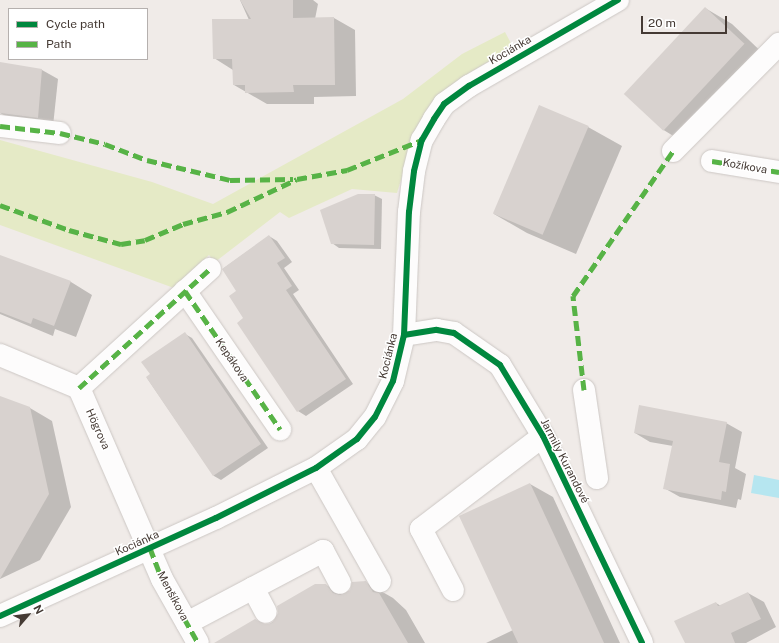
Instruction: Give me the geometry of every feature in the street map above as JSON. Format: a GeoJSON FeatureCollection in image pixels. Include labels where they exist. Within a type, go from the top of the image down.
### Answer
{"type":"FeatureCollection","features":[{"type":"Feature","properties":{"kind":"street","name":"Kociánka"},"geometry":{"type":"LineString","coordinates":[[0,616],[150,548],[316,468],[357,439],[375,417],[393,381],[404,335],[410,212],[414,171],[422,140],[434,119],[444,104],[469,86],[618,0]]}},
{"type":"Feature","properties":{"kind":"street"},"geometry":{"type":"LineString","coordinates":[[673,152],[779,44]]}},
{"type":"Feature","properties":{"kind":"street"},"geometry":{"type":"LineString","coordinates":[[0,126],[60,133]]}},
{"type":"Feature","properties":{"kind":"street","name":"Kožíkova"},"geometry":{"type":"LineString","coordinates":[[712,161],[779,172]]}},
{"type":"Feature","properties":{"kind":"street"},"geometry":{"type":"LineString","coordinates":[[0,355],[79,388],[210,269]]}},
{"type":"Feature","properties":{"kind":"street","name":"Kepákova"},"geometry":{"type":"LineString","coordinates":[[185,291],[280,430]]}},
{"type":"Feature","properties":{"kind":"street","name":"Jarmily Kurandové"},"geometry":{"type":"LineString","coordinates":[[404,335],[437,330],[454,334],[500,365],[543,436],[642,643]]}},
{"type":"Feature","properties":{"kind":"street","name":"Högrova"},"geometry":{"type":"LineString","coordinates":[[79,388],[150,548]]}},
{"type":"Feature","properties":{"kind":"street"},"geometry":{"type":"LineString","coordinates":[[584,390],[597,478]]}},
{"type":"Feature","properties":{"kind":"street"},"geometry":{"type":"LineString","coordinates":[[453,590],[421,529],[543,436]]}},
{"type":"Feature","properties":{"kind":"street"},"geometry":{"type":"LineString","coordinates":[[316,468],[380,581]]}},
{"type":"Feature","properties":{"kind":"street","name":"Menšíkova"},"geometry":{"type":"LineString","coordinates":[[150,548],[162,579],[198,643]]}},
{"type":"Feature","properties":{"kind":"street"},"geometry":{"type":"LineString","coordinates":[[187,623],[323,551],[340,583]]}},
{"type":"Feature","properties":{"kind":"street"},"geometry":{"type":"LineString","coordinates":[[253,588],[266,612]]}},
{"type":"Feature","properties":{"kind":"green space"},"geometry":{"type":"Polygon","coordinates":[[[505,32],[513,47],[458,80],[440,98],[414,137],[397,193],[352,189],[289,218],[280,212],[215,262],[209,255],[174,288],[0,225],[0,140],[152,182],[213,204],[403,99],[462,54],[505,32]]]}},
{"type":"Feature","properties":{"kind":"water"},"geometry":{"type":"Polygon","coordinates":[[[754,475],[779,480],[779,498],[751,493],[754,475]]]}},
{"type":"Feature","properties":{"kind":"building"},"geometry":{"type":"Polygon","coordinates":[[[240,0],[293,0],[293,18],[334,17],[335,85],[293,85],[294,92],[245,93],[245,85],[233,85],[232,59],[213,59],[212,19],[251,19],[240,0]]]}},
{"type":"Feature","properties":{"kind":"building"},"geometry":{"type":"Polygon","coordinates":[[[705,7],[744,44],[663,131],[624,94],[705,7]]]}},
{"type":"Feature","properties":{"kind":"building"},"geometry":{"type":"Polygon","coordinates":[[[0,62],[42,69],[38,118],[0,113],[0,62]]]}},
{"type":"Feature","properties":{"kind":"building"},"geometry":{"type":"Polygon","coordinates":[[[539,105],[589,126],[543,235],[493,214],[539,105]]]}},
{"type":"Feature","properties":{"kind":"building"},"geometry":{"type":"Polygon","coordinates":[[[358,194],[375,194],[374,245],[331,244],[320,210],[358,194]]]}},
{"type":"Feature","properties":{"kind":"building"},"geometry":{"type":"Polygon","coordinates":[[[269,235],[285,258],[277,263],[292,286],[286,290],[346,379],[297,412],[237,323],[243,318],[229,296],[236,291],[222,269],[269,235]]]}},
{"type":"Feature","properties":{"kind":"building"},"geometry":{"type":"Polygon","coordinates":[[[0,255],[71,281],[54,326],[33,318],[31,324],[0,312],[0,255]]]}},
{"type":"Feature","properties":{"kind":"building"},"geometry":{"type":"Polygon","coordinates":[[[185,332],[261,444],[213,476],[146,377],[150,374],[141,362],[185,332]]]}},
{"type":"Feature","properties":{"kind":"building"},"geometry":{"type":"Polygon","coordinates":[[[0,396],[30,407],[49,494],[0,579],[0,396]]]}},
{"type":"Feature","properties":{"kind":"building"},"geometry":{"type":"Polygon","coordinates":[[[639,405],[727,422],[719,462],[730,464],[726,492],[722,491],[721,500],[663,489],[673,441],[634,433],[639,405]]]}},
{"type":"Feature","properties":{"kind":"building"},"geometry":{"type":"Polygon","coordinates":[[[530,483],[604,643],[518,643],[459,516],[530,483]]]}},
{"type":"Feature","properties":{"kind":"building"},"geometry":{"type":"Polygon","coordinates":[[[366,581],[373,592],[379,593],[408,643],[214,643],[255,619],[265,624],[272,623],[278,613],[277,606],[315,584],[326,584],[333,593],[340,595],[350,590],[352,582],[366,581]]]}},
{"type":"Feature","properties":{"kind":"building"},"geometry":{"type":"Polygon","coordinates":[[[748,592],[761,619],[731,633],[735,643],[685,643],[674,621],[716,602],[718,606],[748,592]]]}},
{"type":"Feature","properties":{"kind":"marked path"},"geometry":{"type":"LineString","coordinates":[[0,126],[60,133],[105,144],[147,160],[230,180],[293,179]]}},
{"type":"Feature","properties":{"kind":"marked path"},"geometry":{"type":"LineString","coordinates":[[0,205],[69,230],[121,244],[145,240],[183,224],[227,212],[297,179],[347,170],[422,140]]}},
{"type":"Feature","properties":{"kind":"marked path"},"geometry":{"type":"LineString","coordinates":[[584,390],[573,296],[673,151]]}},
{"type":"Feature","properties":{"kind":"marked path"},"geometry":{"type":"LineString","coordinates":[[712,161],[779,172]]}},
{"type":"Feature","properties":{"kind":"marked path"},"geometry":{"type":"LineString","coordinates":[[79,388],[210,269]]}},
{"type":"Feature","properties":{"kind":"marked path"},"geometry":{"type":"LineString","coordinates":[[185,291],[280,429]]}},
{"type":"Feature","properties":{"kind":"marked path"},"geometry":{"type":"LineString","coordinates":[[150,548],[162,579],[198,643]]}},
{"type":"Feature","properties":{"kind":"cycle path"},"geometry":{"type":"LineString","coordinates":[[0,616],[216,518],[316,468],[357,439],[375,417],[393,381],[404,335],[409,212],[414,171],[422,140],[434,119],[444,104],[469,86],[618,0]]}},
{"type":"Feature","properties":{"kind":"cycle path"},"geometry":{"type":"LineString","coordinates":[[404,335],[437,330],[454,333],[500,365],[543,436],[642,643]]}}]}
